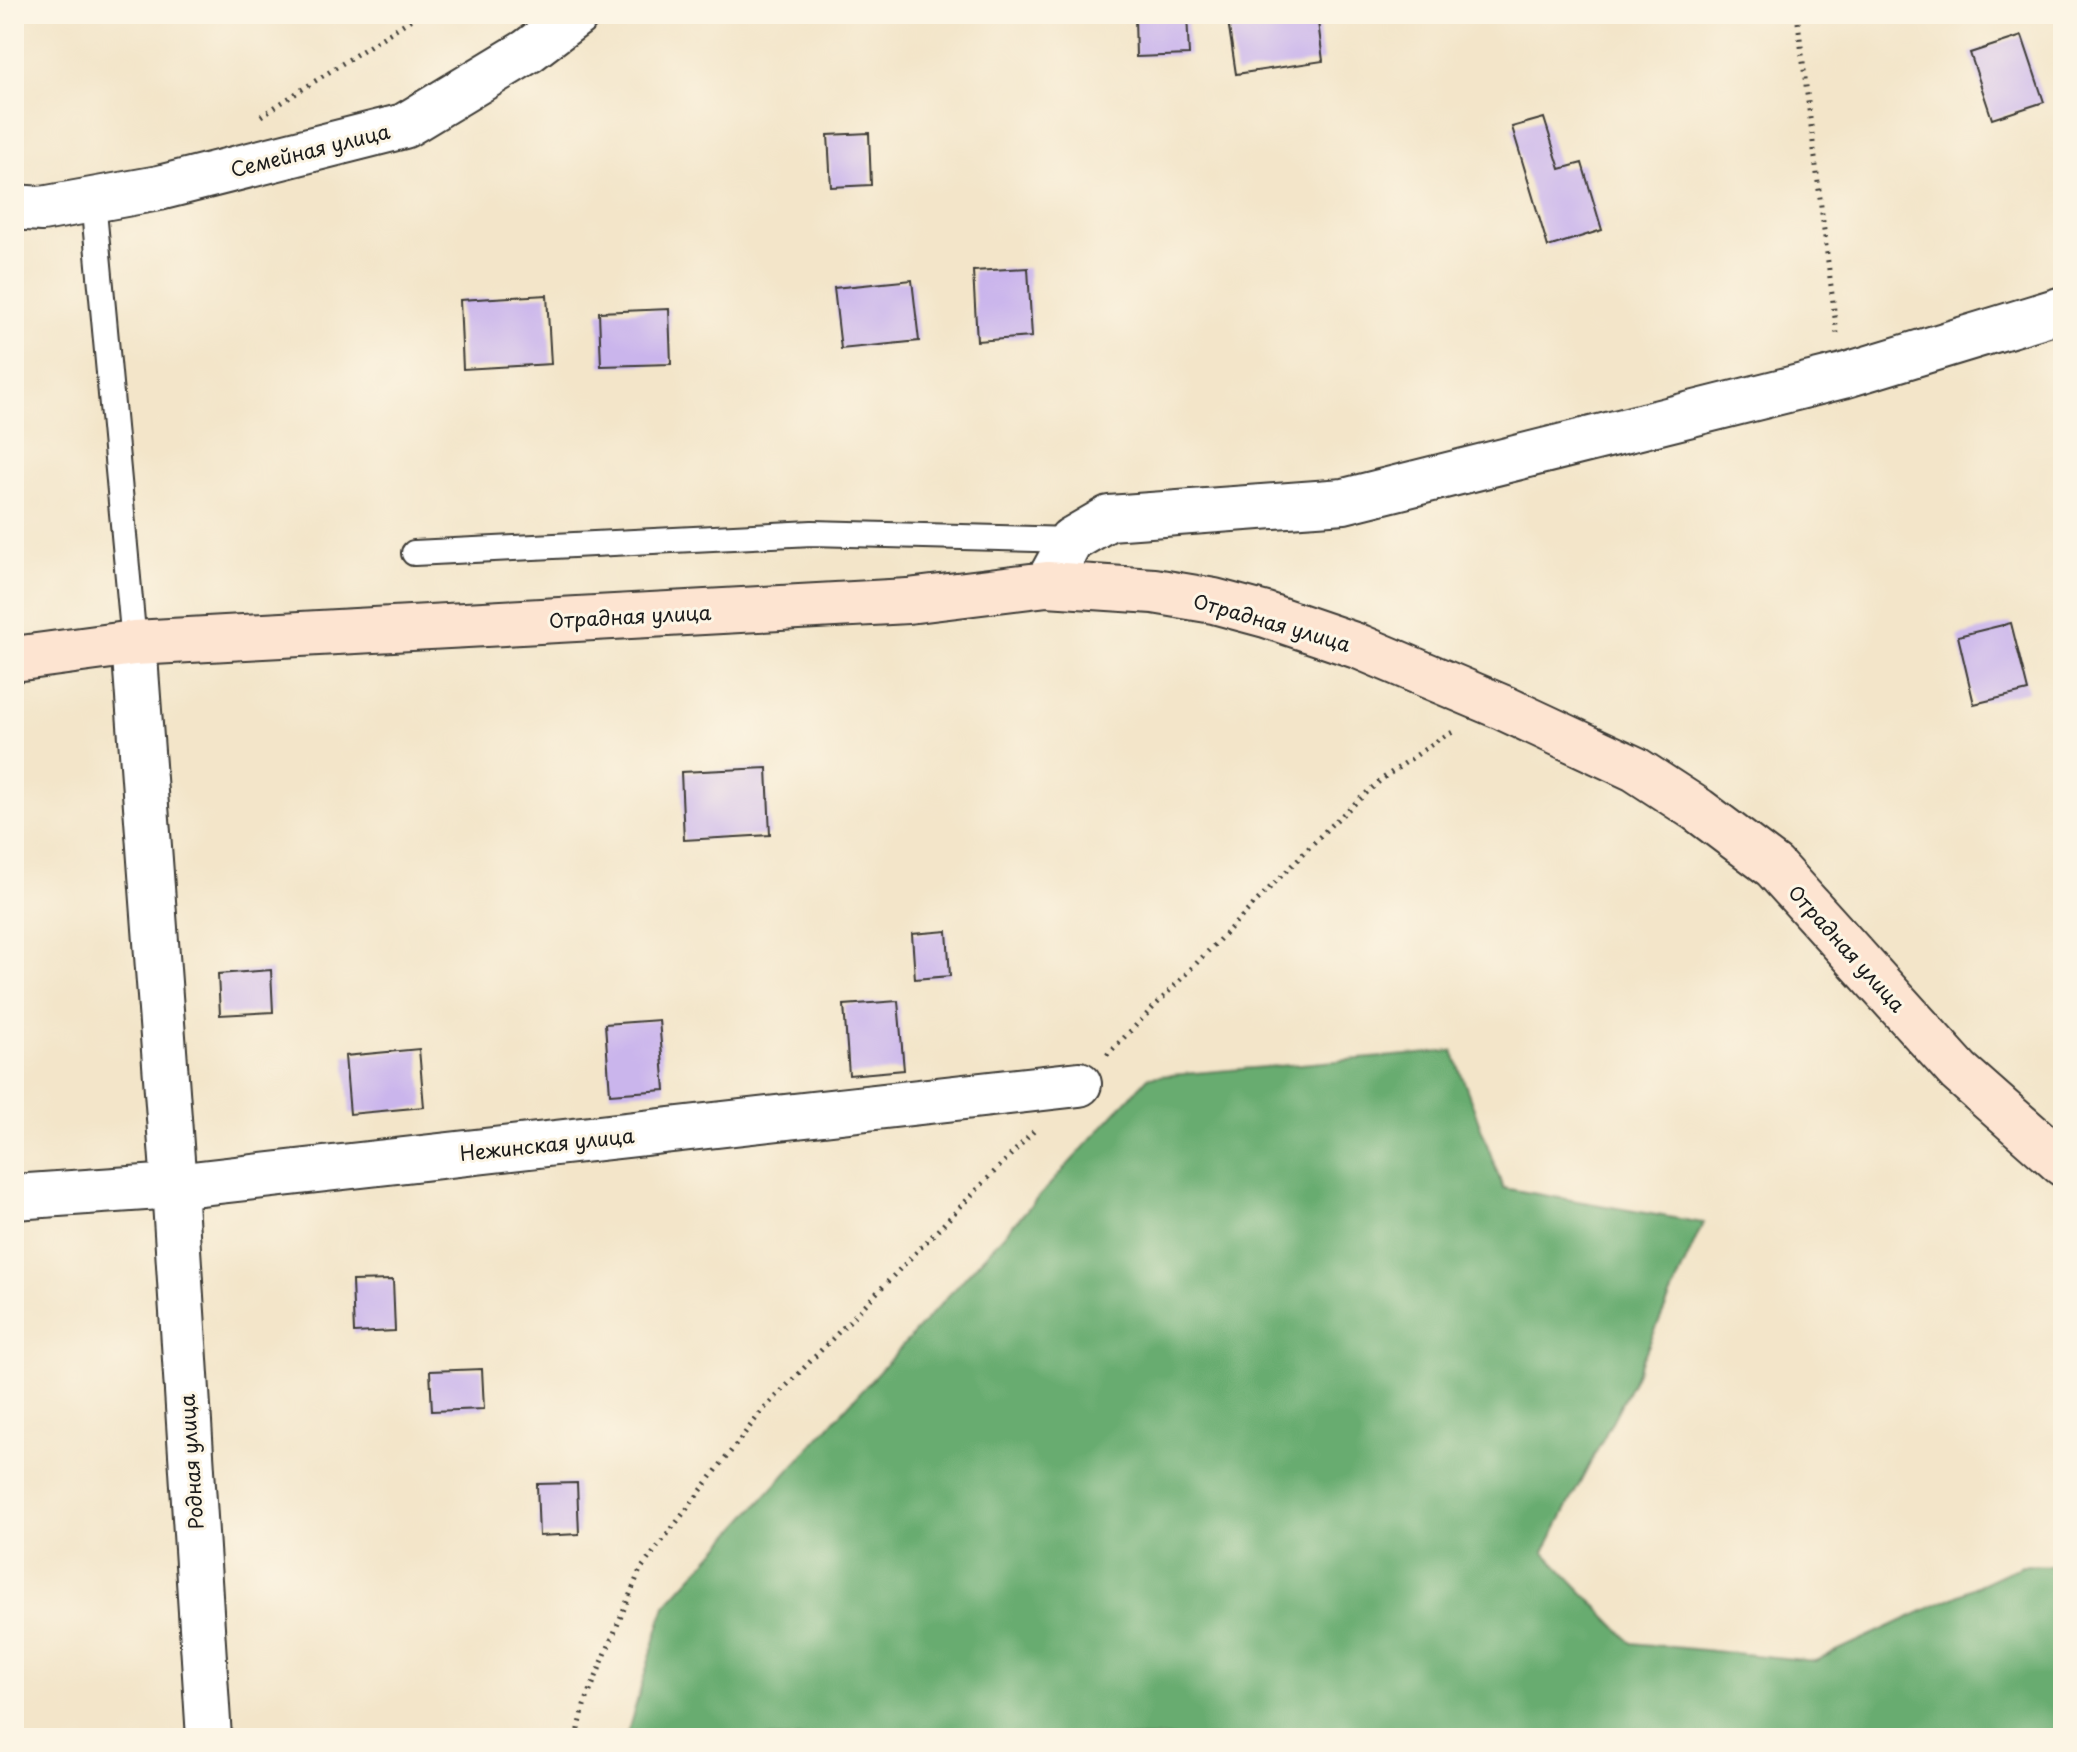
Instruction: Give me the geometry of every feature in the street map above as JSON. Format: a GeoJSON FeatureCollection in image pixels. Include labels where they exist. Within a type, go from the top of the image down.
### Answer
{"type":"FeatureCollection","features":[{"type":"Feature","properties":{"kind":"street","name":"Семейная улица"},"geometry":{"type":"LineString","coordinates":[[14,207],[42,209],[159,188],[404,126],[528,51],[577,14]]}},
{"type":"Feature","properties":{"kind":"street"},"geometry":{"type":"LineString","coordinates":[[1047,584],[1071,540],[1109,518],[1344,501],[1843,376],[2063,309]]}},
{"type":"Feature","properties":{"kind":"street","name":"Отрадная улица"},"geometry":{"type":"LineString","coordinates":[[14,659],[134,643],[908,601],[1047,584],[1154,591],[1214,601],[1360,647],[1504,708],[1635,769],[1698,810],[1774,867],[1959,1072],[2063,1164]]}},
{"type":"Feature","properties":{"kind":"street","name":"Родная улица"},"geometry":{"type":"LineString","coordinates":[[134,643],[174,1186],[209,1738]]}},
{"type":"Feature","properties":{"kind":"street","name":"Нежинская улица"},"geometry":{"type":"LineString","coordinates":[[14,1197],[174,1186],[1079,1084]]}},
{"type":"Feature","properties":{"kind":"lane"},"geometry":{"type":"LineString","coordinates":[[93,200],[134,643]]}},
{"type":"Feature","properties":{"kind":"lane"},"geometry":{"type":"LineString","coordinates":[[414,553],[812,533],[1071,540]]}},
{"type":"Feature","properties":{"kind":"path"},"geometry":{"type":"LineString","coordinates":[[253,122],[419,14]]}},
{"type":"Feature","properties":{"kind":"path"},"geometry":{"type":"LineString","coordinates":[[1797,14],[1843,376]]}},
{"type":"Feature","properties":{"kind":"path"},"geometry":{"type":"LineString","coordinates":[[1079,1084],[1331,825],[1382,779],[1441,738],[1504,708]]}},
{"type":"Feature","properties":{"kind":"path"},"geometry":{"type":"LineString","coordinates":[[577,1738],[584,1706],[640,1570],[761,1412],[1035,1130]]}},
{"type":"Feature","properties":{"kind":"green space"},"geometry":{"type":"Polygon","coordinates":[[[1453,1051],[1503,1188],[1703,1223],[1631,1385],[1544,1552],[1632,1643],[1815,1661],[2022,1565],[2063,1566],[2063,1738],[626,1738],[665,1606],[1148,1077],[1453,1051]]]}},
{"type":"Feature","properties":{"kind":"building"},"geometry":{"type":"Polygon","coordinates":[[[1187,14],[1189,55],[1136,57],[1135,16],[1187,14]]]}},
{"type":"Feature","properties":{"kind":"building"},"geometry":{"type":"Polygon","coordinates":[[[1227,14],[1317,14],[1323,61],[1236,74],[1227,14]]]}},
{"type":"Feature","properties":{"kind":"building"},"geometry":{"type":"Polygon","coordinates":[[[2022,36],[2044,102],[1992,119],[1970,53],[2022,36]]]}},
{"type":"Feature","properties":{"kind":"building"},"geometry":{"type":"Polygon","coordinates":[[[1544,118],[1560,169],[1582,163],[1602,230],[1548,247],[1512,127],[1544,118]]]}},
{"type":"Feature","properties":{"kind":"building"},"geometry":{"type":"Polygon","coordinates":[[[869,133],[871,185],[831,187],[828,135],[869,133]]]}},
{"type":"Feature","properties":{"kind":"building"},"geometry":{"type":"Polygon","coordinates":[[[1028,268],[1032,337],[977,341],[973,271],[1028,268]]]}},
{"type":"Feature","properties":{"kind":"building"},"geometry":{"type":"Polygon","coordinates":[[[912,280],[919,341],[841,349],[834,288],[912,280]]]}},
{"type":"Feature","properties":{"kind":"building"},"geometry":{"type":"Polygon","coordinates":[[[547,295],[551,364],[463,369],[460,300],[547,295]]]}},
{"type":"Feature","properties":{"kind":"building"},"geometry":{"type":"Polygon","coordinates":[[[669,309],[671,364],[601,366],[599,312],[669,309]]]}},
{"type":"Feature","properties":{"kind":"building"},"geometry":{"type":"Polygon","coordinates":[[[2011,623],[2028,691],[1974,704],[1958,636],[2011,623]]]}},
{"type":"Feature","properties":{"kind":"building"},"geometry":{"type":"Polygon","coordinates":[[[767,768],[770,835],[684,840],[681,772],[767,768]]]}},
{"type":"Feature","properties":{"kind":"building"},"geometry":{"type":"Polygon","coordinates":[[[947,931],[950,976],[915,979],[912,934],[947,931]]]}},
{"type":"Feature","properties":{"kind":"building"},"geometry":{"type":"Polygon","coordinates":[[[271,970],[273,1012],[220,1015],[218,974],[271,970]]]}},
{"type":"Feature","properties":{"kind":"building"},"geometry":{"type":"Polygon","coordinates":[[[898,1001],[904,1070],[849,1075],[844,1005],[898,1001]]]}},
{"type":"Feature","properties":{"kind":"building"},"geometry":{"type":"Polygon","coordinates":[[[659,1020],[665,1090],[610,1094],[605,1024],[659,1020]]]}},
{"type":"Feature","properties":{"kind":"building"},"geometry":{"type":"Polygon","coordinates":[[[419,1049],[424,1107],[350,1114],[345,1056],[419,1049]]]}},
{"type":"Feature","properties":{"kind":"building"},"geometry":{"type":"Polygon","coordinates":[[[393,1280],[395,1331],[354,1333],[352,1281],[393,1280]]]}},
{"type":"Feature","properties":{"kind":"building"},"geometry":{"type":"Polygon","coordinates":[[[482,1369],[484,1409],[432,1411],[430,1371],[482,1369]]]}},
{"type":"Feature","properties":{"kind":"building"},"geometry":{"type":"Polygon","coordinates":[[[577,1483],[579,1534],[539,1536],[537,1484],[577,1483]]]}}]}
